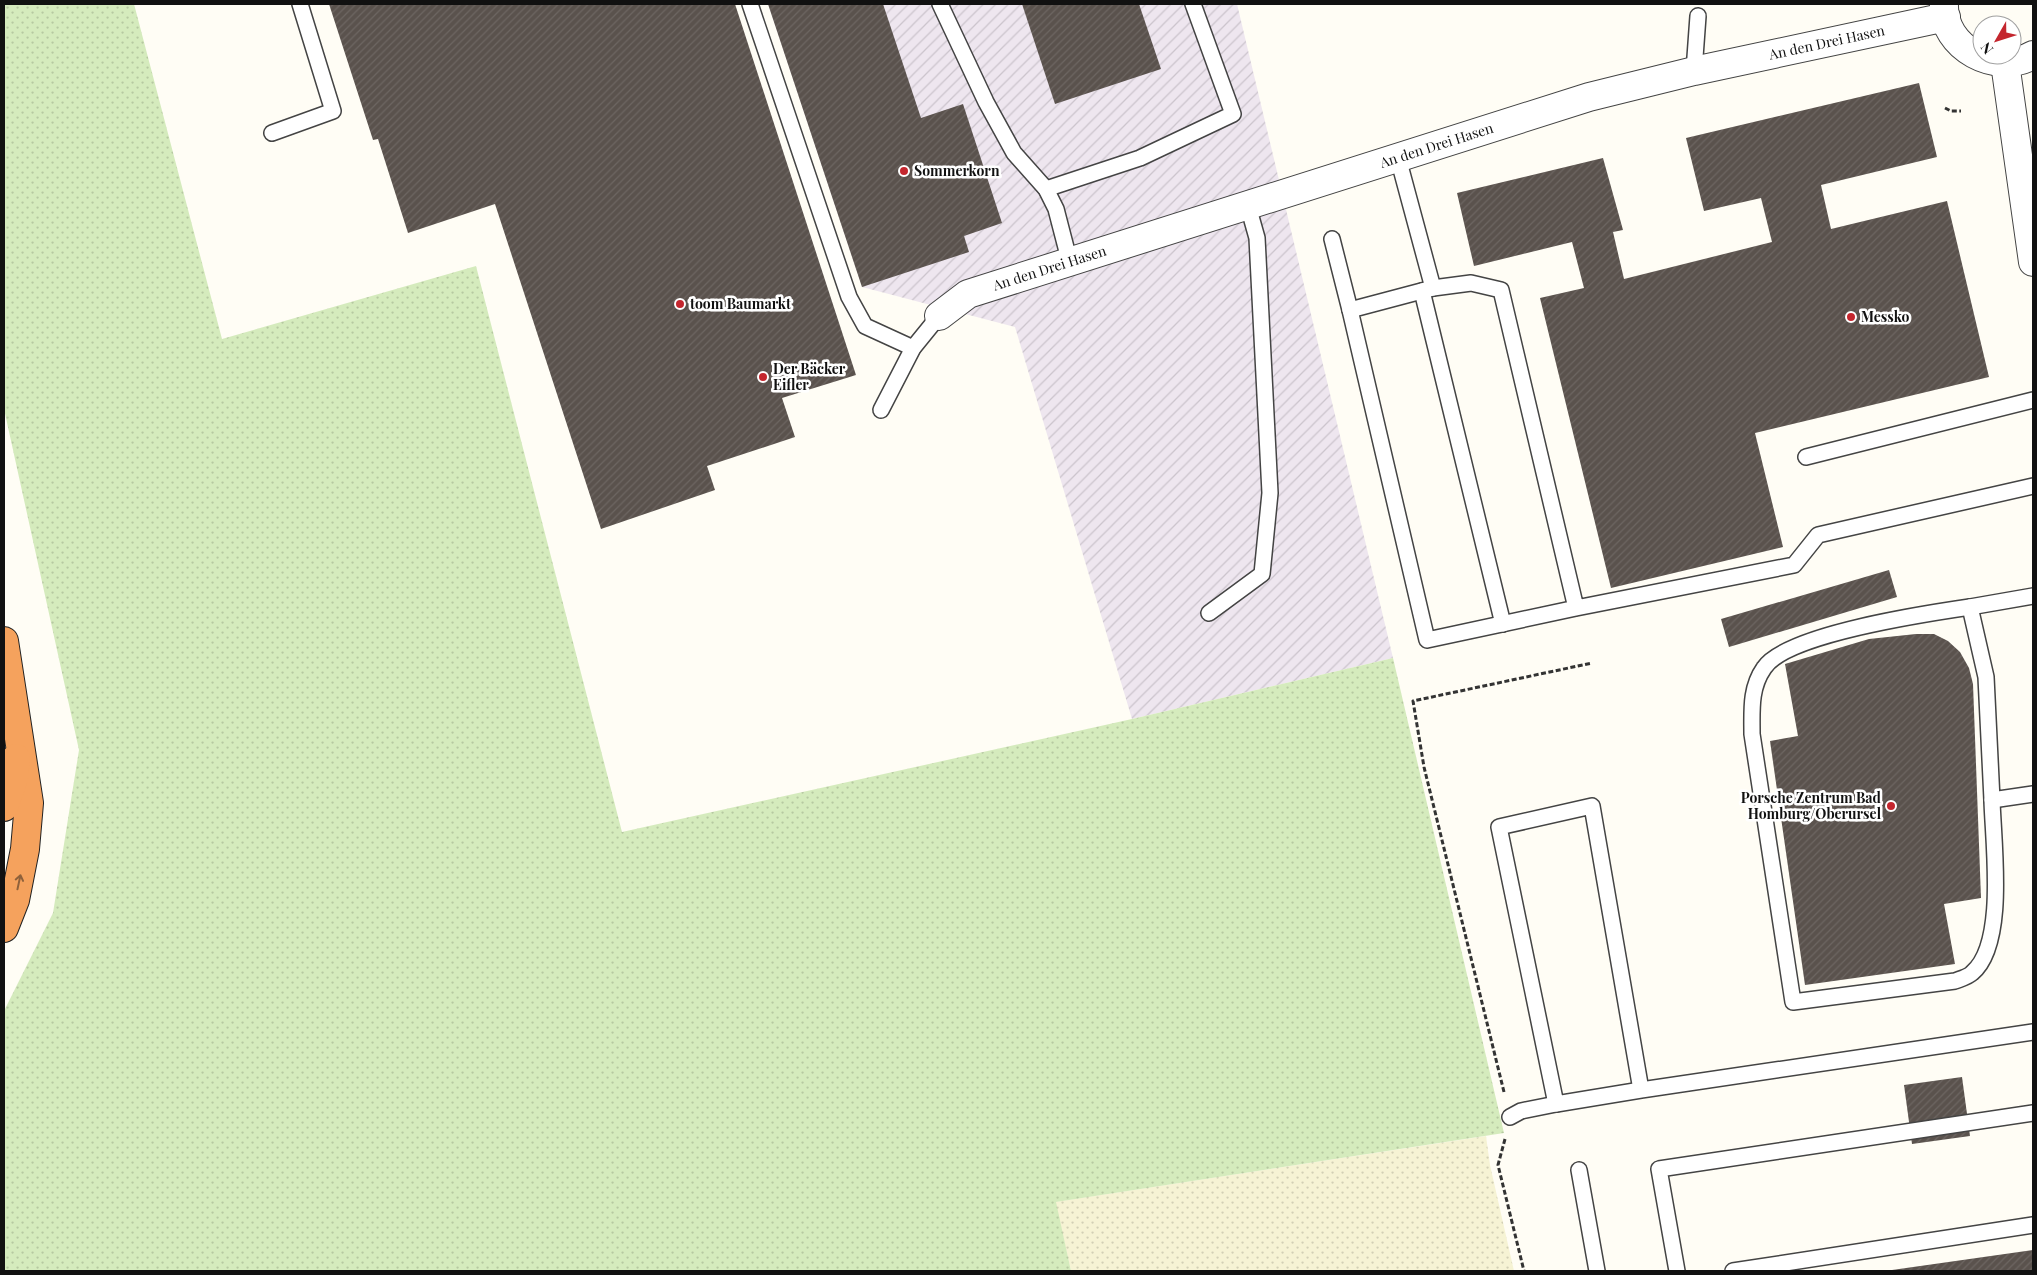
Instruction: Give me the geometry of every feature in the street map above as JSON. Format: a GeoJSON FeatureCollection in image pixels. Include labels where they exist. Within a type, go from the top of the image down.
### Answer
{"type":"FeatureCollection","features":[{"type":"Feature","properties":{"kind":"highway"},"geometry":{"type":"LineString","coordinates":[[4,641],[29,803],[26,849],[15,900],[4,928]]}},
{"type":"Feature","properties":{"kind":"highway"},"geometry":{"type":"LineString","coordinates":[[4,807],[14,778],[19,729]]}},
{"type":"Feature","properties":{"kind":"street"},"geometry":{"type":"LineString","coordinates":[[1945,10],[1958,42],[1972,54]]}},
{"type":"Feature","properties":{"kind":"street","name":"An den Drei Hasen"},"geometry":{"type":"LineString","coordinates":[[939,316],[968,294],[1589,97],[1945,10]]}},
{"type":"Feature","properties":{"kind":"street"},"geometry":{"type":"LineString","coordinates":[[2022,61],[2033,55]]}},
{"type":"Feature","properties":{"kind":"street"},"geometry":{"type":"LineString","coordinates":[[2005,65],[2033,262]]}},
{"type":"Feature","properties":{"kind":"lane"},"geometry":{"type":"LineString","coordinates":[[272,133],[333,111],[300,4]]}},
{"type":"Feature","properties":{"kind":"lane"},"geometry":{"type":"LineString","coordinates":[[750,4],[849,297],[865,326],[913,348]]}},
{"type":"Feature","properties":{"kind":"lane"},"geometry":{"type":"LineString","coordinates":[[940,4],[1014,153],[1046,189],[1056,209],[1070,262]]}},
{"type":"Feature","properties":{"kind":"lane"},"geometry":{"type":"LineString","coordinates":[[1046,189],[1140,158],[1232,114],[1193,4]]}},
{"type":"Feature","properties":{"kind":"lane"},"geometry":{"type":"LineString","coordinates":[[1694,71],[1698,16]]}},
{"type":"Feature","properties":{"kind":"lane"},"geometry":{"type":"LineString","coordinates":[[1398,158],[1503,624]]}},
{"type":"Feature","properties":{"kind":"lane"},"geometry":{"type":"LineString","coordinates":[[1208,613],[1262,574],[1270,493],[1258,238],[1248,206]]}},
{"type":"Feature","properties":{"kind":"lane"},"geometry":{"type":"LineString","coordinates":[[1332,239],[1427,640],[1576,608],[1794,566],[1818,535],[2033,486]]}},
{"type":"Feature","properties":{"kind":"lane"},"geometry":{"type":"LineString","coordinates":[[1350,310],[1428,289],[1471,283],[1501,290],[1576,608]]}},
{"type":"Feature","properties":{"kind":"lane"},"geometry":{"type":"LineString","coordinates":[[881,410],[913,348],[939,316]]}},
{"type":"Feature","properties":{"kind":"lane"},"geometry":{"type":"LineString","coordinates":[[1806,457],[2033,400]]}},
{"type":"Feature","properties":{"kind":"lane"},"geometry":{"type":"LineString","coordinates":[[1970,607],[1986,677],[1996,913],[1989,948],[1973,973],[1955,981],[1793,1002],[1752,734],[1752,691],[1764,666],[1783,652],[1848,630],[1917,614],[2033,596]]}},
{"type":"Feature","properties":{"kind":"lane"},"geometry":{"type":"LineString","coordinates":[[1992,800],[2033,794]]}},
{"type":"Feature","properties":{"kind":"lane"},"geometry":{"type":"LineString","coordinates":[[1556,1104],[1499,827],[1592,806],[1642,1090]]}},
{"type":"Feature","properties":{"kind":"lane"},"geometry":{"type":"LineString","coordinates":[[1510,1117],[1521,1111],[1642,1090],[2033,1032]]}},
{"type":"Feature","properties":{"kind":"lane"},"geometry":{"type":"LineString","coordinates":[[1677,1271],[1659,1169],[2033,1113]]}},
{"type":"Feature","properties":{"kind":"lane"},"geometry":{"type":"LineString","coordinates":[[1579,1170],[1596,1271]]}},
{"type":"Feature","properties":{"kind":"lane"},"geometry":{"type":"LineString","coordinates":[[1733,1271],[2033,1225]]}},
{"type":"Feature","properties":{"kind":"path"},"geometry":{"type":"LineString","coordinates":[[1944,108],[1951,112],[1961,111]]}},
{"type":"Feature","properties":{"kind":"path"},"geometry":{"type":"LineString","coordinates":[[1524,1271],[1498,1165],[1510,1117],[1424,767],[1413,701],[1592,663]]}},
{"type":"Feature","properties":{"kind":"shaded area"},"geometry":{"type":"Polygon","coordinates":[[[768,4],[1237,4],[1393,658],[1132,719],[1015,327],[862,287],[768,4]]]}},
{"type":"Feature","properties":{"kind":"shaded area"},"geometry":{"type":"Polygon","coordinates":[[[1486,1136],[1490,1165],[1514,1271],[1071,1271],[1055,1202],[1486,1136]]]}},
{"type":"Feature","properties":{"kind":"green space"},"geometry":{"type":"Polygon","coordinates":[[[4,4],[134,4],[222,339],[476,266],[622,832],[1132,719],[1393,658],[1504,1133],[1056,1202],[1071,1271],[4,1271],[4,1011],[53,913],[79,750],[4,409],[4,4]]]}},
{"type":"Feature","properties":{"kind":"building","name":"toom Baumarkt"},"geometry":{"type":"Polygon","coordinates":[[[329,4],[735,4],[856,375],[782,398],[795,437],[707,466],[715,490],[601,529],[495,204],[408,233],[378,139],[373,140],[329,4]]]}},
{"type":"Feature","properties":{"kind":"building","name":"Sommerkorn"},"geometry":{"type":"Polygon","coordinates":[[[768,4],[883,4],[921,118],[963,104],[1002,223],[964,236],[969,252],[862,287],[768,4]]]}},
{"type":"Feature","properties":{"kind":"building"},"geometry":{"type":"Polygon","coordinates":[[[1022,4],[1139,4],[1161,69],[1055,104],[1022,4]]]}},
{"type":"Feature","properties":{"kind":"building"},"geometry":{"type":"Polygon","coordinates":[[[1919,83],[1937,157],[1821,185],[1831,229],[1947,201],[1989,377],[1755,433],[1783,547],[1611,588],[1540,298],[1584,288],[1572,242],[1474,266],[1457,193],[1603,158],[1623,230],[1613,232],[1624,279],[1772,242],[1761,198],[1704,211],[1686,138],[1919,83]]]}},
{"type":"Feature","properties":{"kind":"building"},"geometry":{"type":"Polygon","coordinates":[[[1889,570],[1897,597],[1729,647],[1721,619],[1889,570]]]}},
{"type":"Feature","properties":{"kind":"building"},"geometry":{"type":"Polygon","coordinates":[[[1934,634],[1948,641],[1960,652],[1969,668],[1973,684],[1981,898],[1944,904],[1955,964],[1805,985],[1770,741],[1798,736],[1785,664],[1869,639],[1934,634]]]}},
{"type":"Feature","properties":{"kind":"building"},"geometry":{"type":"Polygon","coordinates":[[[1962,1077],[1970,1136],[1912,1144],[1904,1085],[1962,1077]]]}},
{"type":"Feature","properties":{"kind":"building"},"geometry":{"type":"Polygon","coordinates":[[[2033,1250],[2033,1271],[1892,1271],[1892,1270],[2033,1250]]]}},
{"type":"Feature","properties":{"kind":"place","name":"Sommerkorn"},"geometry":{"type":"Point","coordinates":[904,171]}},
{"type":"Feature","properties":{"kind":"place","name":"toom Baumarkt"},"geometry":{"type":"Point","coordinates":[680,304]}},
{"type":"Feature","properties":{"kind":"place","name":"Messko"},"geometry":{"type":"Point","coordinates":[1851,317]}},
{"type":"Feature","properties":{"kind":"place","name":"Der Bäcker Eifler"},"geometry":{"type":"Point","coordinates":[763,377]}},
{"type":"Feature","properties":{"kind":"place","name":"Porsche Zentrum Bad Homburg/Oberursel"},"geometry":{"type":"Point","coordinates":[1891,806]}}]}
